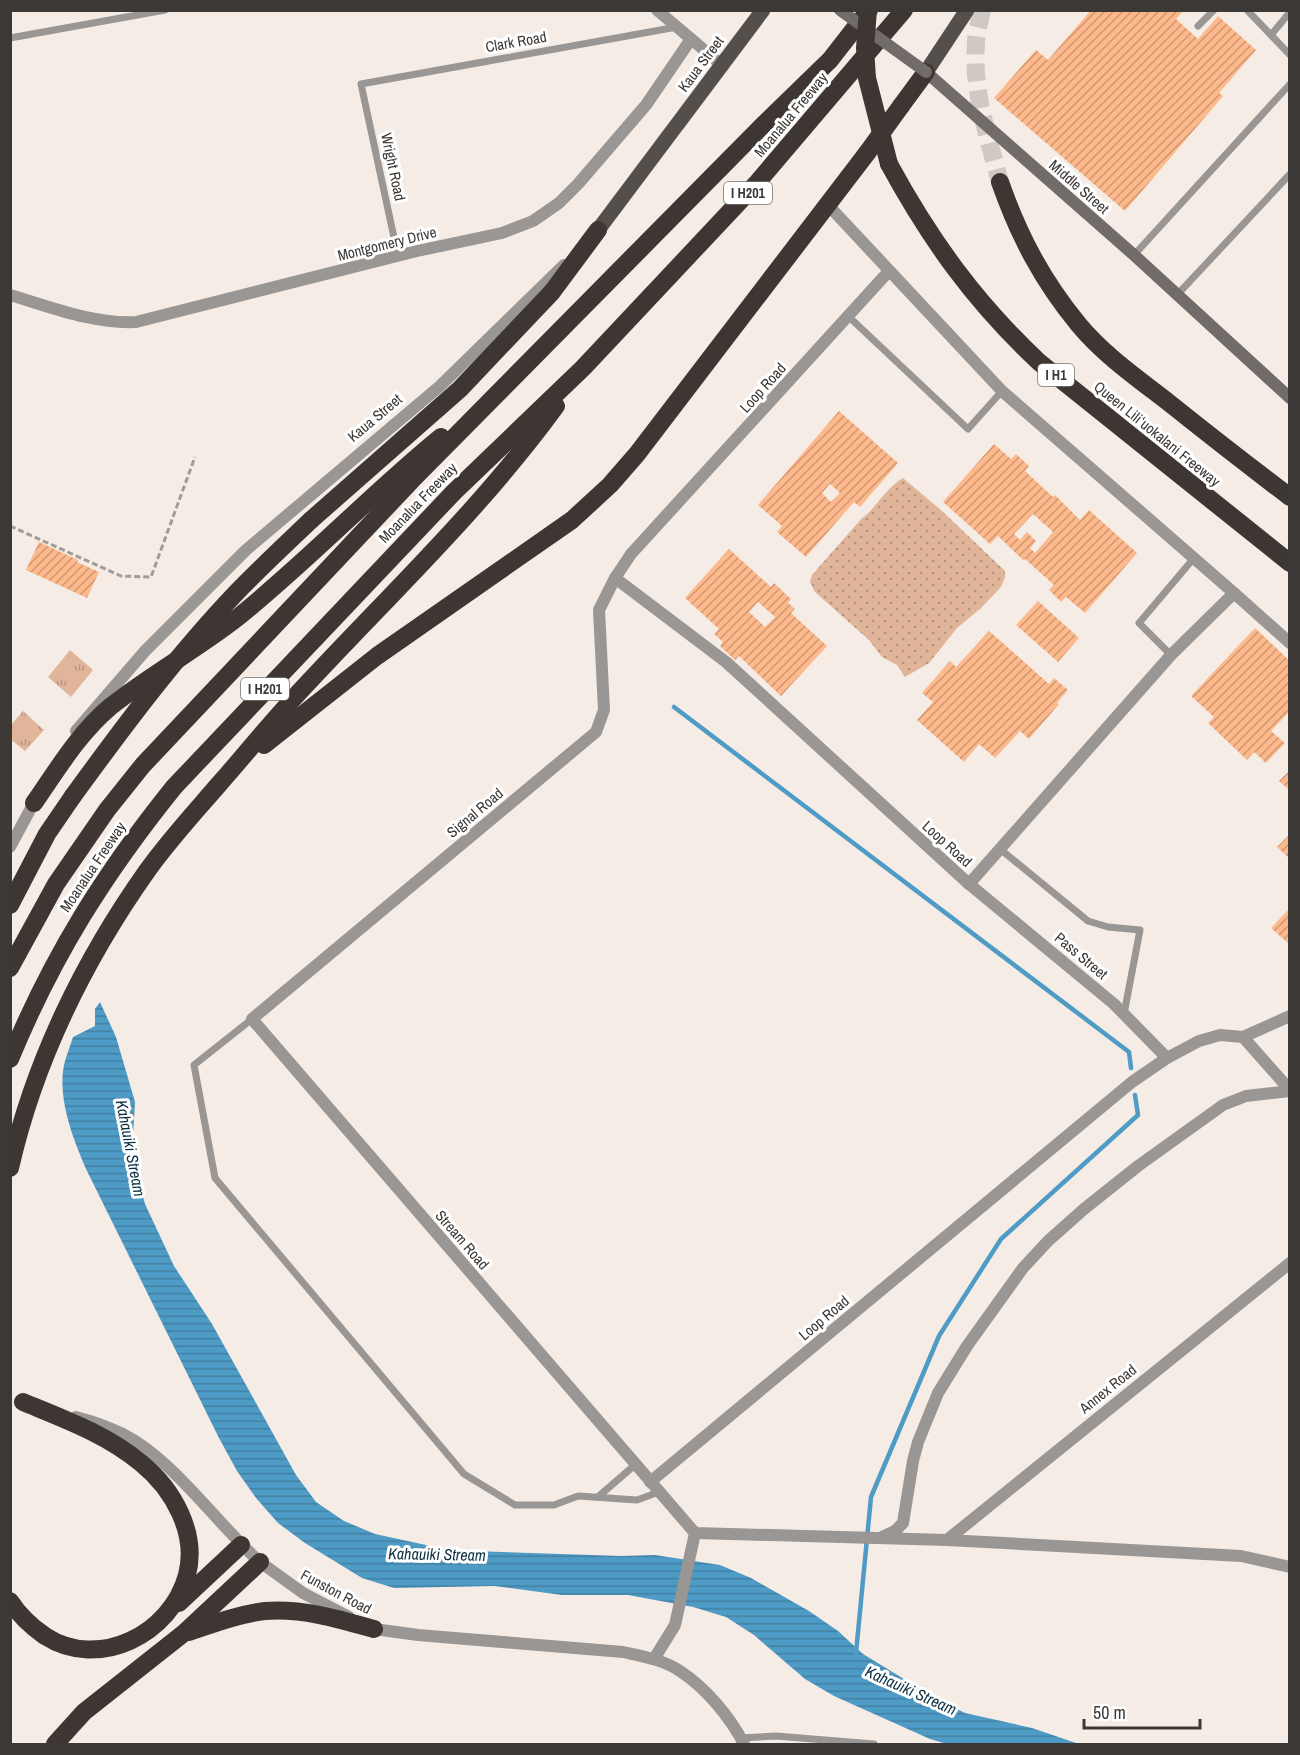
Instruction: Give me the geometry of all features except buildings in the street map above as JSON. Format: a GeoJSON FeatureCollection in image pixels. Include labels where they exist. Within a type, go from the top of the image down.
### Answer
{"type":"FeatureCollection","features":[{"type":"Feature","properties":{"kind":"highway","name":"Queen Liliʻuokalani Freeway"},"geometry":{"type":"LineString","coordinates":[[869,10],[865,48],[867,78],[889,164],[909,201],[950,264],[1004,329],[1039,362],[1290,563]]}},
{"type":"Feature","properties":{"kind":"highway","name":"Moanalua Freeway"},"geometry":{"type":"LineString","coordinates":[[10,968],[56,884],[107,810],[143,765],[396,497],[830,60],[869,10]]}},
{"type":"Feature","properties":{"kind":"highway","name":"Moanalua Freeway"},"geometry":{"type":"LineString","coordinates":[[10,1059],[51,968],[78,921],[133,839],[174,787],[454,492],[583,368],[756,184],[904,10]]}},
{"type":"Feature","properties":{"kind":"highway"},"geometry":{"type":"LineString","coordinates":[[222,781],[299,716],[376,656],[572,520],[610,485],[637,454],[828,205],[926,72]]}},
{"type":"Feature","properties":{"kind":"highway","name":"Queen Liliʻuokalani Freeway"},"geometry":{"type":"LineString","coordinates":[[1000,182],[1024,244],[1041,272],[1085,332],[1126,370],[1290,498]]}},
{"type":"Feature","properties":{"kind":"highway"},"geometry":{"type":"LineString","coordinates":[[10,905],[47,834],[122,728],[166,673],[236,594],[311,520],[467,382],[552,292],[598,230]]}},
{"type":"Feature","properties":{"kind":"highway"},"geometry":{"type":"LineString","coordinates":[[10,1168],[18,1132],[49,1045],[95,953],[147,870],[290,702],[444,540],[524,450],[583,368]]}},
{"type":"Feature","properties":{"kind":"highway"},"geometry":{"type":"LineString","coordinates":[[34,803],[70,751],[109,708],[236,618],[318,547],[408,464],[512,378]]}},
{"type":"Feature","properties":{"kind":"highway"},"geometry":{"type":"LineString","coordinates":[[17,1401],[89,1429],[141,1463],[167,1491],[180,1512],[187,1532],[189,1554],[187,1574],[181,1591],[153,1627]]}},
{"type":"Feature","properties":{"kind":"highway"},"geometry":{"type":"LineString","coordinates":[[10,1600],[36,1630],[67,1647],[103,1650],[121,1646],[138,1638],[153,1627],[241,1545]]}},
{"type":"Feature","properties":{"kind":"highway"},"geometry":{"type":"LineString","coordinates":[[55,1744],[84,1712],[184,1633],[260,1562]]}},
{"type":"Feature","properties":{"kind":"highway"},"geometry":{"type":"LineString","coordinates":[[184,1633],[247,1615],[280,1611],[334,1618],[374,1629]]}},
{"type":"Feature","properties":{"kind":"main road","name":"Kaua Street"},"geometry":{"type":"LineString","coordinates":[[598,230],[763,10]]}},
{"type":"Feature","properties":{"kind":"main road","name":"Middle Street"},"geometry":{"type":"LineString","coordinates":[[840,10],[926,72],[1134,255],[1290,398]]}},
{"type":"Feature","properties":{"kind":"main road"},"geometry":{"type":"LineString","coordinates":[[926,72],[967,10]]}},
{"type":"Feature","properties":{"kind":"street"},"geometry":{"type":"LineString","coordinates":[[657,10],[723,66]]}},
{"type":"Feature","properties":{"kind":"street","name":"Montgomery Drive"},"geometry":{"type":"LineString","coordinates":[[10,296],[92,318],[136,322],[526,225],[548,212],[569,194],[646,105],[691,39]]}},
{"type":"Feature","properties":{"kind":"street"},"geometry":{"type":"LineString","coordinates":[[828,205],[1002,391],[1290,643]]}},
{"type":"Feature","properties":{"kind":"street","name":"Kaua Street"},"geometry":{"type":"LineString","coordinates":[[10,847],[56,761],[80,724],[145,651],[246,550],[440,386],[598,230]]}},
{"type":"Feature","properties":{"kind":"street","name":"Loop Road"},"geometry":{"type":"LineString","coordinates":[[889,271],[631,554],[615,578],[726,662],[969,884],[1171,655],[1234,593]]}},
{"type":"Feature","properties":{"kind":"street","name":"Signal Road"},"geometry":{"type":"LineString","coordinates":[[252,1019],[596,732],[604,710],[599,610],[615,578]]}},
{"type":"Feature","properties":{"kind":"street","name":"Pass Street"},"geometry":{"type":"LineString","coordinates":[[969,884],[1124,1014],[1167,1058]]}},
{"type":"Feature","properties":{"kind":"street","name":"Loop Road"},"geometry":{"type":"LineString","coordinates":[[650,1482],[1123,1090],[1167,1058],[1210,1036],[1243,1037],[1290,1016]]}},
{"type":"Feature","properties":{"kind":"street","name":"Stream Road"},"geometry":{"type":"LineString","coordinates":[[252,1019],[650,1482]]}},
{"type":"Feature","properties":{"kind":"street"},"geometry":{"type":"LineString","coordinates":[[1243,1037],[1290,1091]]}},
{"type":"Feature","properties":{"kind":"street"},"geometry":{"type":"LineString","coordinates":[[878,1538],[895,1531],[903,1523],[918,1442],[947,1378],[1013,1280],[1048,1241],[1126,1174],[1223,1105],[1246,1096],[1290,1091]]}},
{"type":"Feature","properties":{"kind":"street","name":"Annex Road"},"geometry":{"type":"LineString","coordinates":[[947,1540],[1113,1404],[1288,1267]]}},
{"type":"Feature","properties":{"kind":"street","name":"Funston Road"},"geometry":{"type":"LineString","coordinates":[[17,1401],[92,1421],[124,1435],[160,1460],[260,1562],[303,1593],[374,1629],[418,1635],[623,1652],[654,1659],[679,1670],[706,1694],[725,1715],[742,1741]]}},
{"type":"Feature","properties":{"kind":"street"},"geometry":{"type":"LineString","coordinates":[[650,1482],[695,1533],[947,1540],[1241,1556],[1290,1567]]}},
{"type":"Feature","properties":{"kind":"street"},"geometry":{"type":"LineString","coordinates":[[654,1659],[672,1631],[676,1619],[695,1533]]}},
{"type":"Feature","properties":{"kind":"lane"},"geometry":{"type":"LineString","coordinates":[[10,38],[165,10]]}},
{"type":"Feature","properties":{"kind":"lane"},"geometry":{"type":"LineString","coordinates":[[1198,26],[1214,10]]}},
{"type":"Feature","properties":{"kind":"lane"},"geometry":{"type":"LineString","coordinates":[[1247,10],[1290,55]]}},
{"type":"Feature","properties":{"kind":"lane"},"geometry":{"type":"LineString","coordinates":[[1271,35],[1290,12]]}},
{"type":"Feature","properties":{"kind":"lane","name":"Clark Road"},"geometry":{"type":"LineString","coordinates":[[361,84],[677,27]]}},
{"type":"Feature","properties":{"kind":"lane","name":"Wright Road"},"geometry":{"type":"LineString","coordinates":[[361,84],[398,256]]}},
{"type":"Feature","properties":{"kind":"lane"},"geometry":{"type":"LineString","coordinates":[[1134,255],[1290,84]]}},
{"type":"Feature","properties":{"kind":"lane"},"geometry":{"type":"LineString","coordinates":[[1178,295],[1290,174]]}},
{"type":"Feature","properties":{"kind":"lane"},"geometry":{"type":"LineString","coordinates":[[848,316],[968,429],[1002,391]]}},
{"type":"Feature","properties":{"kind":"lane"},"geometry":{"type":"LineString","coordinates":[[1171,655],[1139,623],[1194,558]]}},
{"type":"Feature","properties":{"kind":"lane"},"geometry":{"type":"LineString","coordinates":[[1000,849],[1088,921],[1108,927],[1140,930],[1124,1014]]}},
{"type":"Feature","properties":{"kind":"lane"},"geometry":{"type":"LineString","coordinates":[[252,1019],[194,1065],[214,1178],[464,1474],[515,1505],[554,1505],[572,1496],[598,1496],[628,1501],[659,1492]]}},
{"type":"Feature","properties":{"kind":"lane"},"geometry":{"type":"LineString","coordinates":[[598,1496],[636,1464]]}},
{"type":"Feature","properties":{"kind":"lane"},"geometry":{"type":"LineString","coordinates":[[742,1741],[776,1736],[874,1744]]}},
{"type":"Feature","properties":{"kind":"path"},"geometry":{"type":"LineString","coordinates":[[10,526],[120,576],[151,577],[195,457]]}},
{"type":"Feature","properties":{"kind":"green space"},"geometry":{"type":"Polygon","coordinates":[[[903,478],[942,511],[1005,571],[1001,587],[957,628],[929,663],[905,677],[897,665],[882,657],[869,640],[815,592],[810,582],[812,575],[862,518],[896,482],[903,478]]]}},
{"type":"Feature","properties":{"kind":"green space"},"geometry":{"type":"Polygon","coordinates":[[[70,650],[93,670],[71,697],[48,677],[70,650]]]}},
{"type":"Feature","properties":{"kind":"green space"},"geometry":{"type":"Polygon","coordinates":[[[23,711],[44,730],[25,751],[10,739],[11,725],[23,711]]]}},
{"type":"Feature","properties":{"kind":"water","name":"Kahauiki Stream"},"geometry":{"type":"Polygon","coordinates":[[[100,1002],[116,1037],[135,1102],[133,1136],[136,1171],[145,1204],[174,1266],[212,1324],[296,1475],[316,1502],[344,1521],[375,1534],[440,1548],[621,1556],[655,1555],[720,1565],[751,1578],[809,1611],[838,1631],[863,1654],[935,1698],[965,1713],[1032,1728],[1079,1744],[947,1744],[930,1739],[834,1696],[805,1679],[754,1635],[726,1617],[693,1607],[628,1595],[562,1595],[494,1586],[394,1588],[362,1578],[305,1543],[278,1523],[237,1471],[219,1438],[87,1171],[72,1133],[63,1092],[64,1065],[73,1037],[95,1026],[95,1009],[100,1002]]]}},
{"type":"Feature","properties":{"kind":"waterway"},"geometry":{"type":"LineString","coordinates":[[674,707],[1129,1052],[1131,1068]]}},
{"type":"Feature","properties":{"kind":"waterway"},"geometry":{"type":"LineString","coordinates":[[856,1653],[871,1497],[939,1336],[1001,1239],[1138,1115],[1135,1095]]}},
{"type":"Feature","properties":{"kind":"tunnel"},"geometry":{"type":"LineString","coordinates":[[982,10],[976,39],[976,78],[986,131],[1000,182]]}}]}
